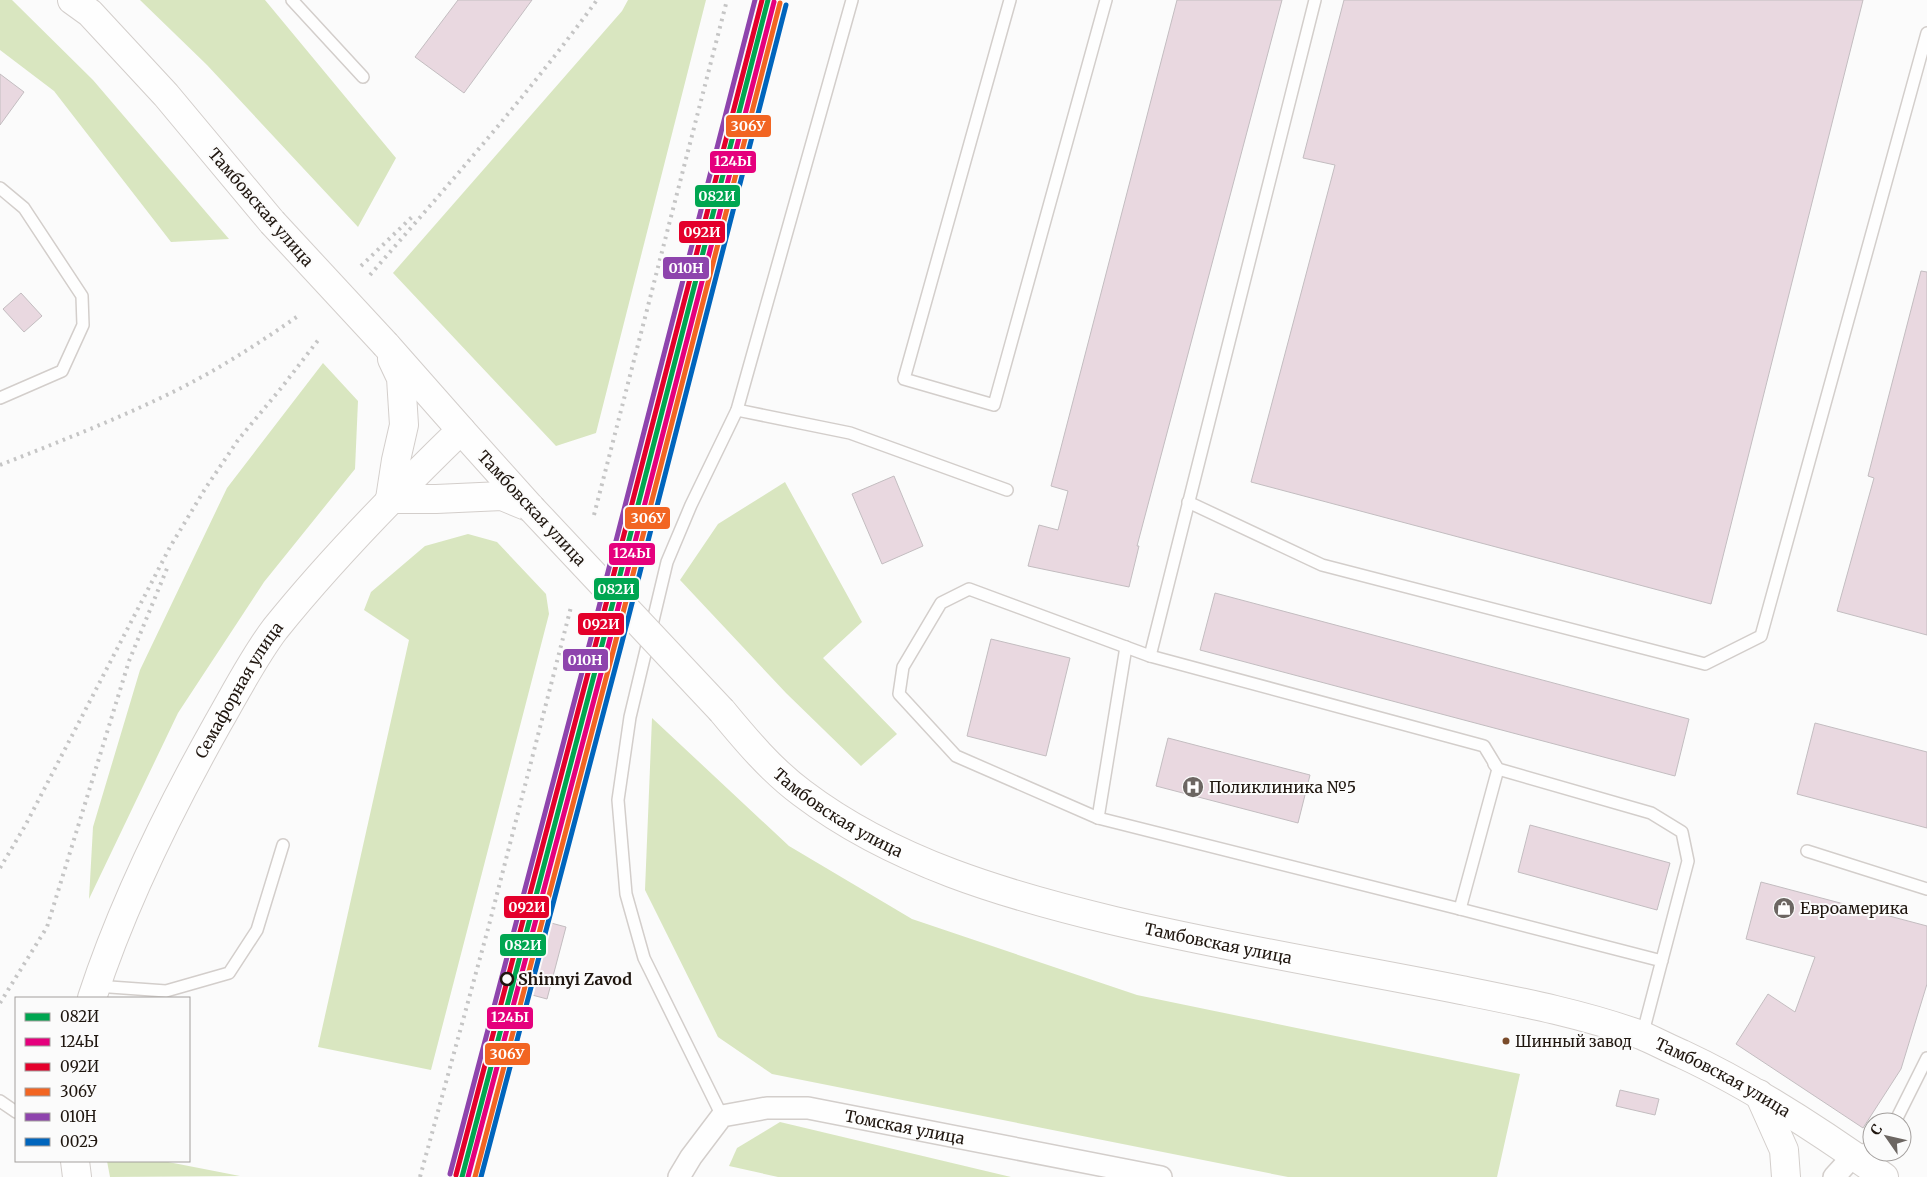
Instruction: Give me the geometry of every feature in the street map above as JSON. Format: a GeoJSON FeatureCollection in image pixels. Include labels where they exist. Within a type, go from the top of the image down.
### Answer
{"type":"FeatureCollection","features":[{"type":"Feature","properties":{"kind":"main road","name":"Тамбовская улица"},"geometry":{"type":"LineString","coordinates":[[72,0],[90,14],[166,95],[272,222],[531,508],[722,711],[755,751],[800,792],[830,813],[878,840],[952,874],[1039,903],[1165,933],[1519,1002],[1578,1016],[1642,1036],[1712,1068],[1862,1149]]}},
{"type":"Feature","properties":{"kind":"main road"},"geometry":{"type":"LineString","coordinates":[[386,346],[401,378],[404,425],[390,499],[502,496],[531,508]]}},
{"type":"Feature","properties":{"kind":"main road","name":"Семафорная улица"},"geometry":{"type":"LineString","coordinates":[[94,992],[134,894],[182,789],[247,673],[274,630],[347,545],[390,499],[461,430]]}},
{"type":"Feature","properties":{"kind":"main road"},"geometry":{"type":"LineString","coordinates":[[1759,1094],[1784,1150],[1786,1177]]}},
{"type":"Feature","properties":{"kind":"main road"},"geometry":{"type":"LineString","coordinates":[[75,1162],[77,1177]]}},
{"type":"Feature","properties":{"kind":"main road","name":"Тамбовская улица"},"geometry":{"type":"LineString","coordinates":[[1872,1162],[1884,1177]]}},
{"type":"Feature","properties":{"kind":"street","name":"Томская улица"},"geometry":{"type":"LineString","coordinates":[[722,1116],[767,1108],[808,1108],[1161,1177]]}},
{"type":"Feature","properties":{"kind":"street"},"geometry":{"type":"LineString","coordinates":[[679,1177],[691,1157],[722,1116]]}},
{"type":"Feature","properties":{"kind":"street"},"geometry":{"type":"LineString","coordinates":[[1834,1177],[1862,1151]]}},
{"type":"Feature","properties":{"kind":"lane"},"geometry":{"type":"LineString","coordinates":[[292,0],[363,77]]}},
{"type":"Feature","properties":{"kind":"lane"},"geometry":{"type":"LineString","coordinates":[[722,1116],[644,958],[626,894],[618,800],[630,717],[667,562],[691,505],[737,410],[852,0]]}},
{"type":"Feature","properties":{"kind":"lane"},"geometry":{"type":"LineString","coordinates":[[1010,0],[904,380],[994,405],[1106,0]]}},
{"type":"Feature","properties":{"kind":"lane"},"geometry":{"type":"LineString","coordinates":[[1150,656],[1315,0]]}},
{"type":"Feature","properties":{"kind":"lane"},"geometry":{"type":"LineString","coordinates":[[1188,502],[1322,565],[1706,664],[1761,636],[1927,33]]}},
{"type":"Feature","properties":{"kind":"lane"},"geometry":{"type":"LineString","coordinates":[[0,188],[24,208],[82,296],[83,325],[62,371],[0,398]]}},
{"type":"Feature","properties":{"kind":"lane"},"geometry":{"type":"LineString","coordinates":[[737,410],[850,433],[1006,490]]}},
{"type":"Feature","properties":{"kind":"lane"},"geometry":{"type":"LineString","coordinates":[[1642,1036],[1662,962],[1688,862],[1682,832],[1651,813],[1498,769],[1484,746],[1150,656],[969,589],[941,604],[903,667],[899,694],[956,756],[1098,818],[1662,962]]}},
{"type":"Feature","properties":{"kind":"lane"},"geometry":{"type":"LineString","coordinates":[[1098,818],[1126,647]]}},
{"type":"Feature","properties":{"kind":"lane"},"geometry":{"type":"LineString","coordinates":[[1460,909],[1498,769]]}},
{"type":"Feature","properties":{"kind":"lane"},"geometry":{"type":"LineString","coordinates":[[94,992],[166,991],[229,973],[257,930],[283,845]]}},
{"type":"Feature","properties":{"kind":"lane"},"geometry":{"type":"LineString","coordinates":[[1807,852],[1927,889]]}},
{"type":"Feature","properties":{"kind":"lane"},"geometry":{"type":"LineString","coordinates":[[1900,1112],[1927,1058]]}},
{"type":"Feature","properties":{"kind":"lane"},"geometry":{"type":"LineString","coordinates":[[0,1101],[15,1111]]}},
{"type":"Feature","properties":{"kind":"green space"},"geometry":{"type":"Polygon","coordinates":[[[0,0],[12,0],[93,80],[229,239],[171,242],[54,91],[0,50],[0,0]]]}},
{"type":"Feature","properties":{"kind":"green space"},"geometry":{"type":"Polygon","coordinates":[[[140,0],[265,0],[396,158],[358,227],[207,65],[140,0]]]}},
{"type":"Feature","properties":{"kind":"green space"},"geometry":{"type":"Polygon","coordinates":[[[628,0],[706,0],[596,433],[556,446],[393,273],[622,11],[628,0]]]}},
{"type":"Feature","properties":{"kind":"green space"},"geometry":{"type":"Polygon","coordinates":[[[323,363],[358,401],[355,469],[264,582],[178,713],[89,899],[93,827],[140,670],[227,488],[323,363]]]}},
{"type":"Feature","properties":{"kind":"green space"},"geometry":{"type":"Polygon","coordinates":[[[785,482],[862,622],[823,658],[897,734],[861,766],[786,693],[680,580],[718,524],[785,482]]]}},
{"type":"Feature","properties":{"kind":"green space"},"geometry":{"type":"Polygon","coordinates":[[[468,534],[497,542],[546,594],[549,614],[431,1070],[318,1047],[409,640],[364,610],[371,592],[425,546],[468,534]]]}},
{"type":"Feature","properties":{"kind":"green space"},"geometry":{"type":"Polygon","coordinates":[[[652,718],[789,846],[912,919],[1137,995],[1520,1074],[1497,1177],[1288,1177],[772,1074],[718,1037],[645,890],[652,718]]]}},
{"type":"Feature","properties":{"kind":"green space"},"geometry":{"type":"Polygon","coordinates":[[[780,1122],[1011,1177],[778,1177],[729,1166],[737,1148],[780,1122]]]}},
{"type":"Feature","properties":{"kind":"green space"},"geometry":{"type":"Polygon","coordinates":[[[107,1162],[168,1162],[240,1176],[110,1177],[107,1162]]]}},
{"type":"Feature","properties":{"kind":"building"},"geometry":{"type":"Polygon","coordinates":[[[458,0],[532,0],[464,93],[415,57],[458,0]]]}},
{"type":"Feature","properties":{"kind":"building"},"geometry":{"type":"Polygon","coordinates":[[[1177,0],[1282,0],[1137,546],[1139,546],[1129,587],[1028,566],[1039,525],[1058,530],[1068,491],[1051,486],[1177,0]]]}},
{"type":"Feature","properties":{"kind":"building"},"geometry":{"type":"Polygon","coordinates":[[[1344,0],[1863,0],[1711,604],[1251,482],[1335,165],[1303,158],[1344,0]]]}},
{"type":"Feature","properties":{"kind":"building"},"geometry":{"type":"Polygon","coordinates":[[[0,74],[24,92],[0,125],[0,74]]]}},
{"type":"Feature","properties":{"kind":"building"},"geometry":{"type":"Polygon","coordinates":[[[1921,271],[1927,272],[1927,635],[1837,611],[1874,478],[1868,476],[1921,271]]]}},
{"type":"Feature","properties":{"kind":"building"},"geometry":{"type":"Polygon","coordinates":[[[21,293],[42,316],[24,332],[3,309],[21,293]]]}},
{"type":"Feature","properties":{"kind":"building"},"geometry":{"type":"Polygon","coordinates":[[[894,476],[923,546],[882,564],[852,494],[894,476]]]}},
{"type":"Feature","properties":{"kind":"building"},"geometry":{"type":"Polygon","coordinates":[[[1215,593],[1689,719],[1675,776],[1200,650],[1215,593]]]}},
{"type":"Feature","properties":{"kind":"building"},"geometry":{"type":"Polygon","coordinates":[[[991,639],[1070,658],[1046,756],[967,736],[991,639]]]}},
{"type":"Feature","properties":{"kind":"building"},"geometry":{"type":"Polygon","coordinates":[[[1815,723],[1927,752],[1927,828],[1797,794],[1815,723]]]}},
{"type":"Feature","properties":{"kind":"building"},"geometry":{"type":"Polygon","coordinates":[[[1168,738],[1310,775],[1298,823],[1156,786],[1168,738]]]}},
{"type":"Feature","properties":{"kind":"building"},"geometry":{"type":"Polygon","coordinates":[[[1530,825],[1670,863],[1657,910],[1518,872],[1530,825]]]}},
{"type":"Feature","properties":{"kind":"building"},"geometry":{"type":"Polygon","coordinates":[[[1761,882],[1927,926],[1927,984],[1901,1069],[1873,1112],[1862,1112],[1862,1127],[1736,1044],[1768,994],[1795,1012],[1815,957],[1746,939],[1761,882]]]}},
{"type":"Feature","properties":{"kind":"building"},"geometry":{"type":"Polygon","coordinates":[[[540,920],[566,927],[547,999],[521,992],[540,920]]]}},
{"type":"Feature","properties":{"kind":"building"},"geometry":{"type":"Polygon","coordinates":[[[1620,1090],[1659,1099],[1655,1115],[1616,1106],[1620,1090]]]}},
{"type":"Feature","properties":{"kind":"railway"},"geometry":{"type":"LineString","coordinates":[[370,275],[515,105],[597,0]]}},
{"type":"Feature","properties":{"kind":"railway"},"geometry":{"type":"LineString","coordinates":[[594,515],[727,0]]}},
{"type":"Feature","properties":{"kind":"railway"},"geometry":{"type":"LineString","coordinates":[[361,266],[414,215]]}},
{"type":"Feature","properties":{"kind":"railway"},"geometry":{"type":"LineString","coordinates":[[0,465],[69,438],[159,399],[211,372],[298,316]]}},
{"type":"Feature","properties":{"kind":"railway"},"geometry":{"type":"LineString","coordinates":[[0,868],[25,826],[170,547],[205,489],[238,440],[319,339]]}},
{"type":"Feature","properties":{"kind":"railway"},"geometry":{"type":"LineString","coordinates":[[0,1003],[47,927],[129,661],[168,566]]}},
{"type":"Feature","properties":{"kind":"railway"},"geometry":{"type":"LineString","coordinates":[[420,1177],[488,929],[571,607]]}},
{"type":"Feature","properties":{"kind":"transit line","name":"010Н"},"geometry":{"type":"LineString","coordinates":[[450,1174],[591,638],[755,0]]}},
{"type":"Feature","properties":{"kind":"transit line","name":"092И"},"geometry":{"type":"LineString","coordinates":[[456,1175],[762,0]]}},
{"type":"Feature","properties":{"kind":"transit line","name":"082И"},"geometry":{"type":"LineString","coordinates":[[462,1177],[603,641],[768,0]]}},
{"type":"Feature","properties":{"kind":"transit line","name":"124Ы"},"geometry":{"type":"LineString","coordinates":[[468,1177],[609,643],[774,2]]}},
{"type":"Feature","properties":{"kind":"transit line","name":"306У"},"geometry":{"type":"LineString","coordinates":[[475,1177],[780,3]]}},
{"type":"Feature","properties":{"kind":"transit line","name":"002Э"},"geometry":{"type":"LineString","coordinates":[[481,1177],[621,646],[786,5]]}},
{"type":"Feature","properties":{"kind":"place","name":"Поликлиника №5"},"geometry":{"type":"Point","coordinates":[1193,787]}},
{"type":"Feature","properties":{"kind":"place","name":"Евроамерика"},"geometry":{"type":"Point","coordinates":[1784,908]}},
{"type":"Feature","properties":{"kind":"place","name":"Shinnyi Zavod"},"geometry":{"type":"Point","coordinates":[507,979]}},
{"type":"Feature","properties":{"kind":"place","name":"Шинный завод"},"geometry":{"type":"Point","coordinates":[1506,1041]}}]}
